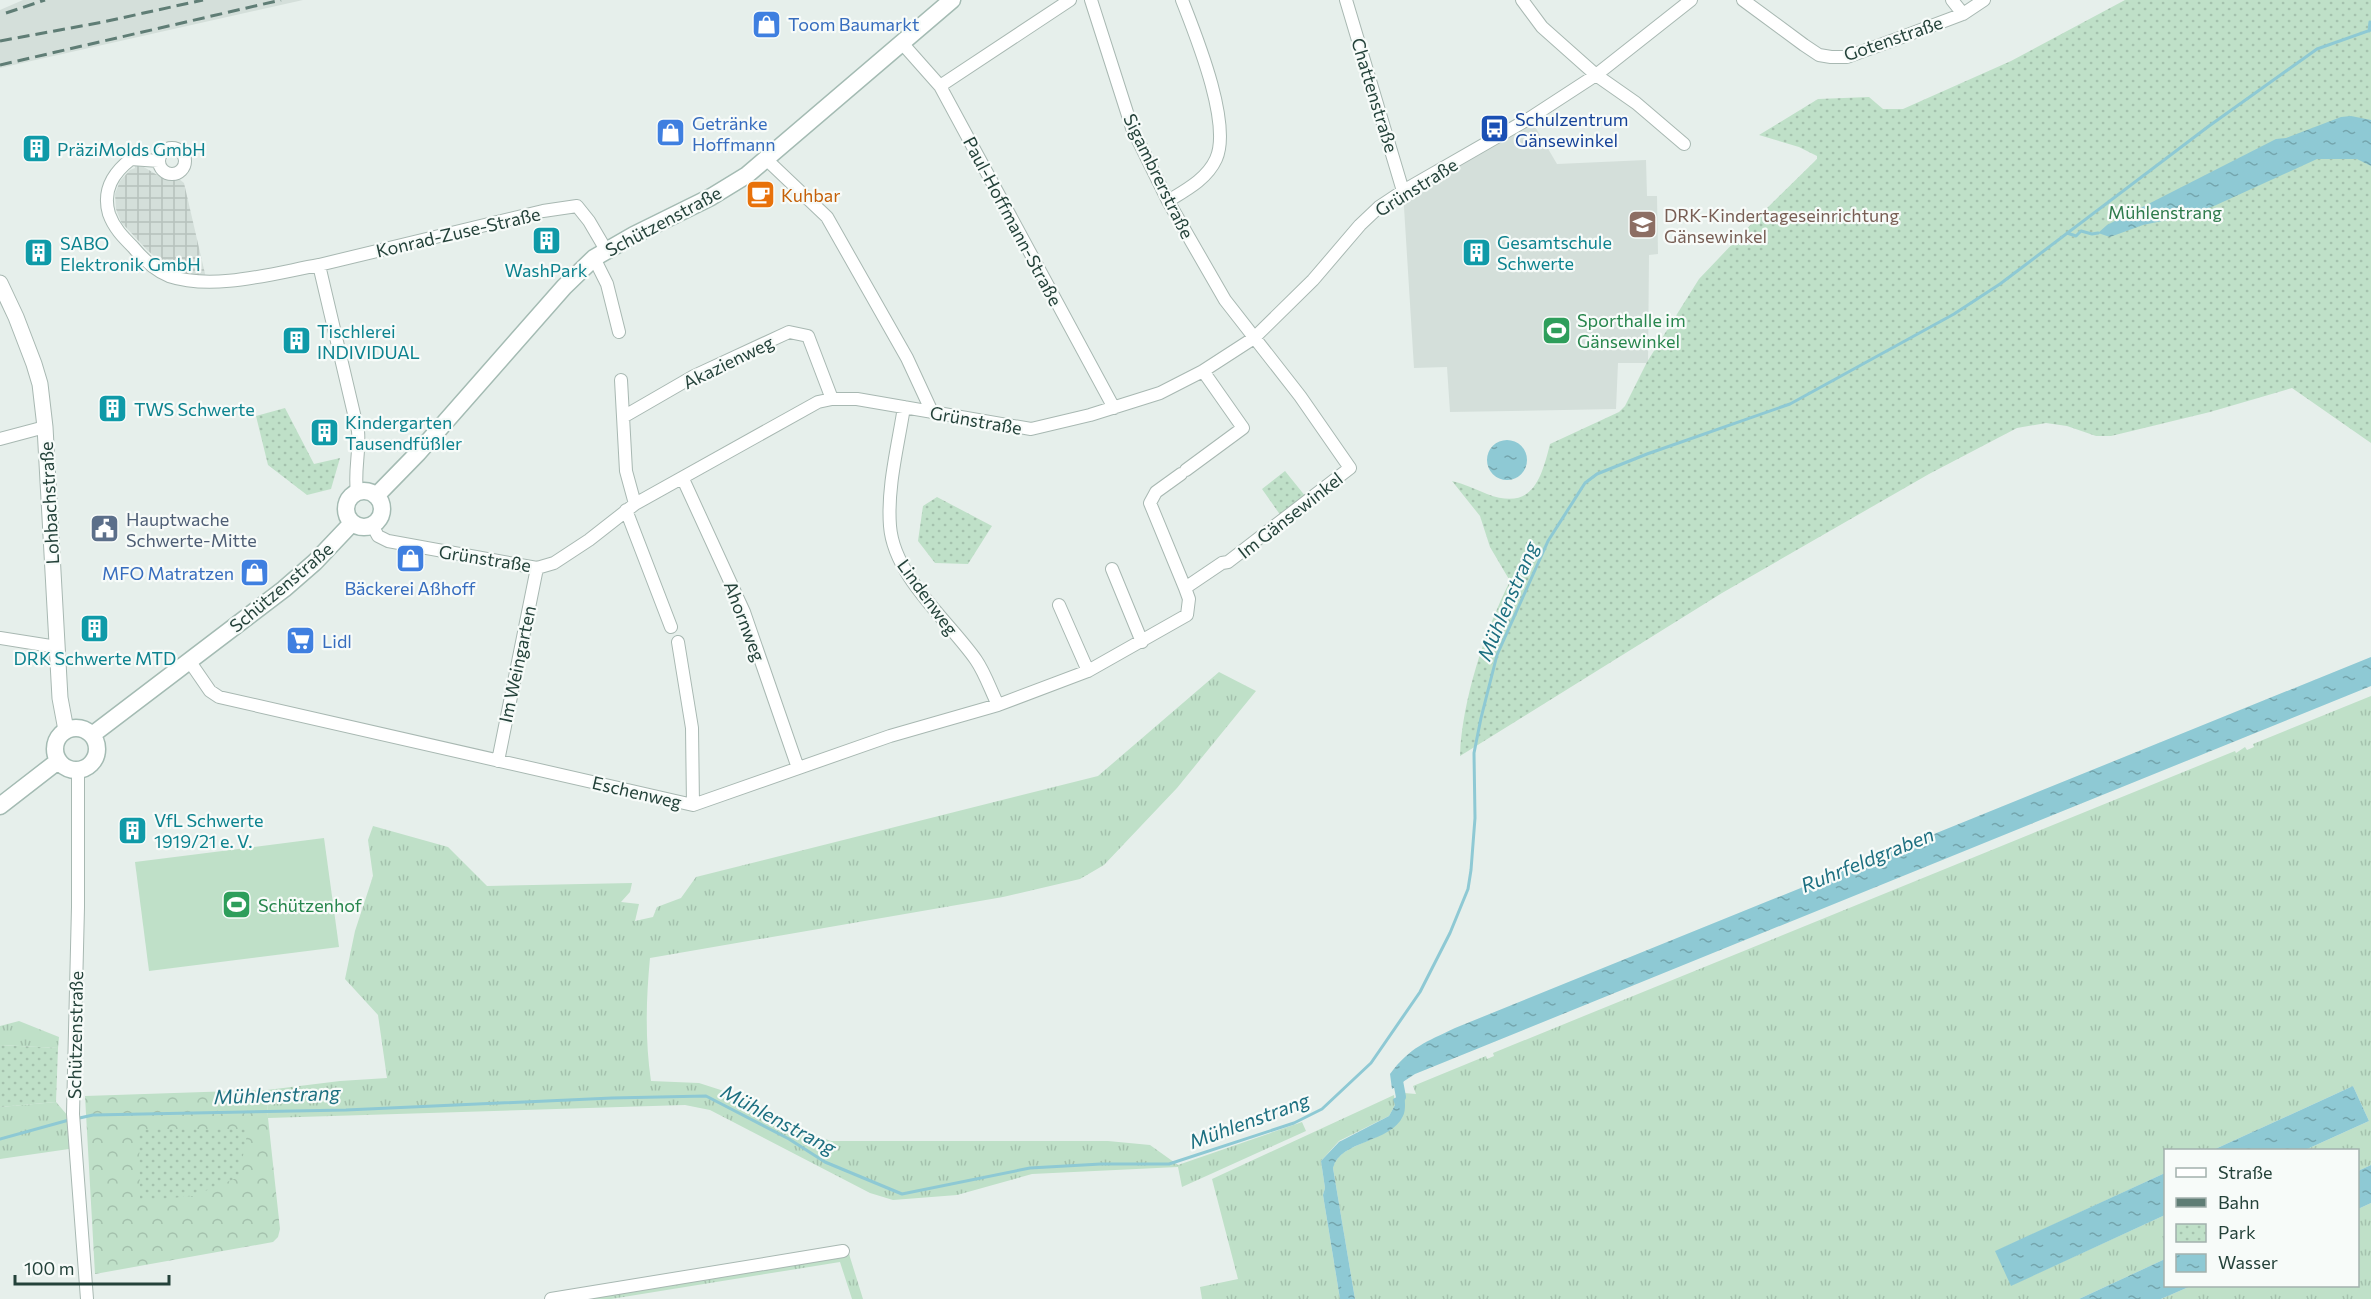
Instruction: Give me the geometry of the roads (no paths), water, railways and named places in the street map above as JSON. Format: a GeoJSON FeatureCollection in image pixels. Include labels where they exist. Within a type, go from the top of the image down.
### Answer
{"type":"FeatureCollection","features":[{"type":"Feature","properties":{"kind":"main road","name":"Schützenstraße"},"geometry":{"type":"LineString","coordinates":[[376,496],[425,445],[564,287],[600,254],[711,197],[767,160],[952,0]]}},
{"type":"Feature","properties":{"kind":"main road"},"geometry":{"type":"LineString","coordinates":[[364,490],[376,496],[380,500],[382,512],[377,522],[365,527],[352,523],[346,513],[346,506],[351,495],[364,490]]}},
{"type":"Feature","properties":{"kind":"main road","name":"Schützenstraße"},"geometry":{"type":"LineString","coordinates":[[92,735],[190,662],[315,562],[352,523]]}},
{"type":"Feature","properties":{"kind":"main road"},"geometry":{"type":"LineString","coordinates":[[83,729],[92,735],[97,748],[94,761],[78,771],[63,767],[54,749],[55,744],[66,730],[83,729]]}},
{"type":"Feature","properties":{"kind":"main road"},"geometry":{"type":"LineString","coordinates":[[0,806],[58,761]]}},
{"type":"Feature","properties":{"kind":"street"},"geometry":{"type":"LineString","coordinates":[[940,86],[1070,0]]}},
{"type":"Feature","properties":{"kind":"street","name":"Sigambrerstraße"},"geometry":{"type":"LineString","coordinates":[[1092,0],[1132,128],[1168,201],[1225,300],[1254,338]]}},
{"type":"Feature","properties":{"kind":"street"},"geometry":{"type":"LineString","coordinates":[[1168,201],[1201,180],[1216,160],[1220,144],[1220,120],[1195,33],[1182,0]]}},
{"type":"Feature","properties":{"kind":"street","name":"Chattenstraße"},"geometry":{"type":"LineString","coordinates":[[1346,0],[1403,191]]}},
{"type":"Feature","properties":{"kind":"street"},"geometry":{"type":"LineString","coordinates":[[1522,0],[1542,27],[1596,75],[1636,103],[1684,144]]}},
{"type":"Feature","properties":{"kind":"street","name":"Grünstraße"},"geometry":{"type":"LineString","coordinates":[[372,525],[378,536],[388,541],[537,568],[554,563],[589,540],[631,507],[818,402],[832,399],[857,399],[1031,429],[1114,408],[1160,393],[1203,371],[1254,338],[1313,280],[1360,225],[1379,207],[1523,123],[1596,75],[1691,0]]}},
{"type":"Feature","properties":{"kind":"street","name":"Gotenstraße"},"geometry":{"type":"LineString","coordinates":[[1743,0],[1804,45],[1820,55],[1832,57],[1847,57],[1963,14],[1984,0]]}},
{"type":"Feature","properties":{"kind":"street"},"geometry":{"type":"LineString","coordinates":[[1952,0],[1963,14]]}},
{"type":"Feature","properties":{"kind":"street","name":"Paul-Hoffmann-Straße"},"geometry":{"type":"LineString","coordinates":[[901,42],[940,86],[1114,408]]}},
{"type":"Feature","properties":{"kind":"street","name":"Konrad-Zuse-Straße"},"geometry":{"type":"LineString","coordinates":[[159,161],[132,159],[120,168],[110,182],[106,202],[117,230],[143,259],[170,276],[212,283],[320,265],[577,206],[589,221],[600,254]]}},
{"type":"Feature","properties":{"kind":"street"},"geometry":{"type":"LineString","coordinates":[[767,160],[827,218],[907,358],[932,412]]}},
{"type":"Feature","properties":{"kind":"street"},"geometry":{"type":"LineString","coordinates":[[600,254],[619,332]]}},
{"type":"Feature","properties":{"kind":"street"},"geometry":{"type":"LineString","coordinates":[[320,265],[358,431],[357,492]]}},
{"type":"Feature","properties":{"kind":"street","name":"Lohbachstraße"},"geometry":{"type":"LineString","coordinates":[[0,283],[16,317],[40,384],[45,427],[60,698],[66,730]]}},
{"type":"Feature","properties":{"kind":"street","name":"Akazienweg"},"geometry":{"type":"LineString","coordinates":[[623,417],[694,376],[789,332],[808,336],[832,399]]}},
{"type":"Feature","properties":{"kind":"street","name":"Im Gänsewinkel"},"geometry":{"type":"LineString","coordinates":[[1185,588],[1222,563],[1228,562],[1350,468],[1300,396],[1254,338]]}},
{"type":"Feature","properties":{"kind":"street","name":"Eschenweg"},"geometry":{"type":"LineString","coordinates":[[190,662],[210,691],[219,697],[693,805],[890,736],[998,705],[1088,671],[1187,615],[1189,599],[1150,503],[1152,496],[1181,477],[1243,428],[1203,371]]}},
{"type":"Feature","properties":{"kind":"street"},"geometry":{"type":"LineString","coordinates":[[621,380],[626,471],[631,507],[671,627]]}},
{"type":"Feature","properties":{"kind":"street","name":"Lindenweg"},"geometry":{"type":"LineString","coordinates":[[904,407],[890,502],[890,527],[894,548],[906,573],[977,662],[998,705]]}},
{"type":"Feature","properties":{"kind":"street"},"geometry":{"type":"LineString","coordinates":[[0,439],[45,427]]}},
{"type":"Feature","properties":{"kind":"street","name":"Ahornweg"},"geometry":{"type":"LineString","coordinates":[[683,479],[744,612],[798,768]]}},
{"type":"Feature","properties":{"kind":"street","name":"Im Weingarten"},"geometry":{"type":"LineString","coordinates":[[498,761],[537,568]]}},
{"type":"Feature","properties":{"kind":"street"},"geometry":{"type":"LineString","coordinates":[[1112,569],[1142,642]]}},
{"type":"Feature","properties":{"kind":"street"},"geometry":{"type":"LineString","coordinates":[[1059,605],[1088,671]]}},
{"type":"Feature","properties":{"kind":"street"},"geometry":{"type":"LineString","coordinates":[[0,638],[57,647]]}},
{"type":"Feature","properties":{"kind":"street"},"geometry":{"type":"LineString","coordinates":[[678,642],[692,728],[693,805]]}},
{"type":"Feature","properties":{"kind":"street","name":"Schützenstraße"},"geometry":{"type":"LineString","coordinates":[[78,771],[78,907],[73,1114],[87,1299]]}},
{"type":"Feature","properties":{"kind":"street"},"geometry":{"type":"LineString","coordinates":[[551,1299],[843,1251]]}},
{"type":"Feature","properties":{"kind":"water"},"geometry":{"type":"Polygon","coordinates":[[[2351,116],[2371,120],[2371,166],[2357,159],[2317,159],[2214,206],[2186,216],[2143,225],[2110,237],[2098,233],[2107,225],[2276,139],[2286,138],[2341,117],[2351,116]]]}},
{"type":"Feature","properties":{"kind":"water"},"geometry":{"type":"Polygon","coordinates":[[[1507,440],[1521,446],[1527,460],[1521,474],[1507,480],[1493,474],[1487,460],[1493,446],[1507,440]]]}},
{"type":"Feature","properties":{"kind":"water"},"geometry":{"type":"Polygon","coordinates":[[[2371,657],[2371,686],[1415,1074],[1392,1089],[1390,1074],[1405,1057],[1419,1046],[1455,1028],[2371,657]]]}},
{"type":"Feature","properties":{"kind":"water"},"geometry":{"type":"Polygon","coordinates":[[[2353,1086],[2369,1121],[2307,1149],[2215,1149],[2353,1086]]]}},
{"type":"Feature","properties":{"kind":"water"},"geometry":{"type":"Polygon","coordinates":[[[1404,1093],[1405,1111],[1397,1125],[1388,1132],[1345,1152],[1333,1168],[1355,1299],[1340,1299],[1323,1195],[1325,1188],[1321,1161],[1339,1142],[1389,1116],[1395,1105],[1393,1099],[1404,1093]]]}},
{"type":"Feature","properties":{"kind":"water"},"geometry":{"type":"Polygon","coordinates":[[[2371,1165],[2371,1203],[2359,1209],[2359,1171],[2371,1165]]]}},
{"type":"Feature","properties":{"kind":"water"},"geometry":{"type":"Polygon","coordinates":[[[2164,1173],[2164,1215],[2011,1286],[1995,1251],[2164,1173]]]}},
{"type":"Feature","properties":{"kind":"water"},"geometry":{"type":"Polygon","coordinates":[[[2164,1259],[2164,1287],[2189,1287],[2161,1299],[2079,1299],[2164,1259]]]}},
{"type":"Feature","properties":{"kind":"waterway","name":"Mühlenstrang"},"geometry":{"type":"LineString","coordinates":[[2369,31],[2370,22]]}},
{"type":"Feature","properties":{"kind":"waterway","name":"Mühlenstrang"},"geometry":{"type":"LineString","coordinates":[[75,1119],[93,1115],[346,1110],[706,1096],[789,1139],[825,1162],[902,1194],[1030,1168],[1101,1164],[1169,1164],[1294,1123],[1322,1109],[1371,1063],[1420,992],[1450,933],[1468,889],[1475,818],[1474,753],[1497,655],[1548,541],[1585,483],[1597,474],[1647,454],[1790,404],[1954,314],[2000,284],[2209,126],[2317,49],[2371,30]]}},
{"type":"Feature","properties":{"kind":"waterway"},"geometry":{"type":"LineString","coordinates":[[2067,233],[2076,236],[2081,231],[2098,233]]}},
{"type":"Feature","properties":{"kind":"waterway","name":"Ruhrfeldgraben"},"geometry":{"type":"LineString","coordinates":[[1401,1097],[1398,1081],[1402,1074]]}},
{"type":"Feature","properties":{"kind":"waterway","name":"Mühlenstrang"},"geometry":{"type":"LineString","coordinates":[[0,1139],[69,1120]]}},
{"type":"Feature","properties":{"kind":"railway"},"geometry":{"type":"LineString","coordinates":[[6,13],[45,0]]}},
{"type":"Feature","properties":{"kind":"railway"},"geometry":{"type":"LineString","coordinates":[[0,41],[203,0]]}},
{"type":"Feature","properties":{"kind":"railway"},"geometry":{"type":"LineString","coordinates":[[0,65],[281,0]]}},
{"type":"Feature","properties":{"kind":"place","name":"Toom Baumarkt"},"geometry":{"type":"Point","coordinates":[767,24]}},
{"type":"Feature","properties":{"kind":"place","name":"Schulzentrum Gänsewinkel"},"geometry":{"type":"Point","coordinates":[1494,129]}},
{"type":"Feature","properties":{"kind":"place","name":"Getränke Hoffmann"},"geometry":{"type":"Point","coordinates":[671,133]}},
{"type":"Feature","properties":{"kind":"place","name":"PräziMolds GmbH"},"geometry":{"type":"Point","coordinates":[36,149]}},
{"type":"Feature","properties":{"kind":"place","name":"Kuhbar"},"geometry":{"type":"Point","coordinates":[760,195]}},
{"type":"Feature","properties":{"kind":"place","name":"DRK-Kindertageseinrichtung Gänsewinkel"},"geometry":{"type":"Point","coordinates":[1643,225]}},
{"type":"Feature","properties":{"kind":"place","name":"WashPark"},"geometry":{"type":"Point","coordinates":[546,241]}},
{"type":"Feature","properties":{"kind":"place","name":"Gesamtschule Schwerte"},"geometry":{"type":"Point","coordinates":[1476,252]}},
{"type":"Feature","properties":{"kind":"place","name":"SABO Elektronik GmbH"},"geometry":{"type":"Point","coordinates":[39,253]}},
{"type":"Feature","properties":{"kind":"place","name":"Sporthalle im Gänsewinkel"},"geometry":{"type":"Point","coordinates":[1556,330]}},
{"type":"Feature","properties":{"kind":"place","name":"Tischlerei INDIVIDUAL"},"geometry":{"type":"Point","coordinates":[296,341]}},
{"type":"Feature","properties":{"kind":"place","name":"TWS Schwerte"},"geometry":{"type":"Point","coordinates":[113,409]}},
{"type":"Feature","properties":{"kind":"place","name":"Kindergarten Tausendfüßler"},"geometry":{"type":"Point","coordinates":[324,432]}},
{"type":"Feature","properties":{"kind":"place","name":"Hauptwache Schwerte-Mitte"},"geometry":{"type":"Point","coordinates":[105,529]}},
{"type":"Feature","properties":{"kind":"place","name":"Bäckerei Aßhoff"},"geometry":{"type":"Point","coordinates":[410,559]}},
{"type":"Feature","properties":{"kind":"place","name":"MFO Matratzen"},"geometry":{"type":"Point","coordinates":[255,573]}},
{"type":"Feature","properties":{"kind":"place","name":"DRK Schwerte MTD"},"geometry":{"type":"Point","coordinates":[95,629]}},
{"type":"Feature","properties":{"kind":"place","name":"Lidl"},"geometry":{"type":"Point","coordinates":[301,641]}},
{"type":"Feature","properties":{"kind":"place","name":"VfL Schwerte 1919/21 e. V."},"geometry":{"type":"Point","coordinates":[133,830]}},
{"type":"Feature","properties":{"kind":"place","name":"Schützenhof"},"geometry":{"type":"Point","coordinates":[237,905]}}]}
